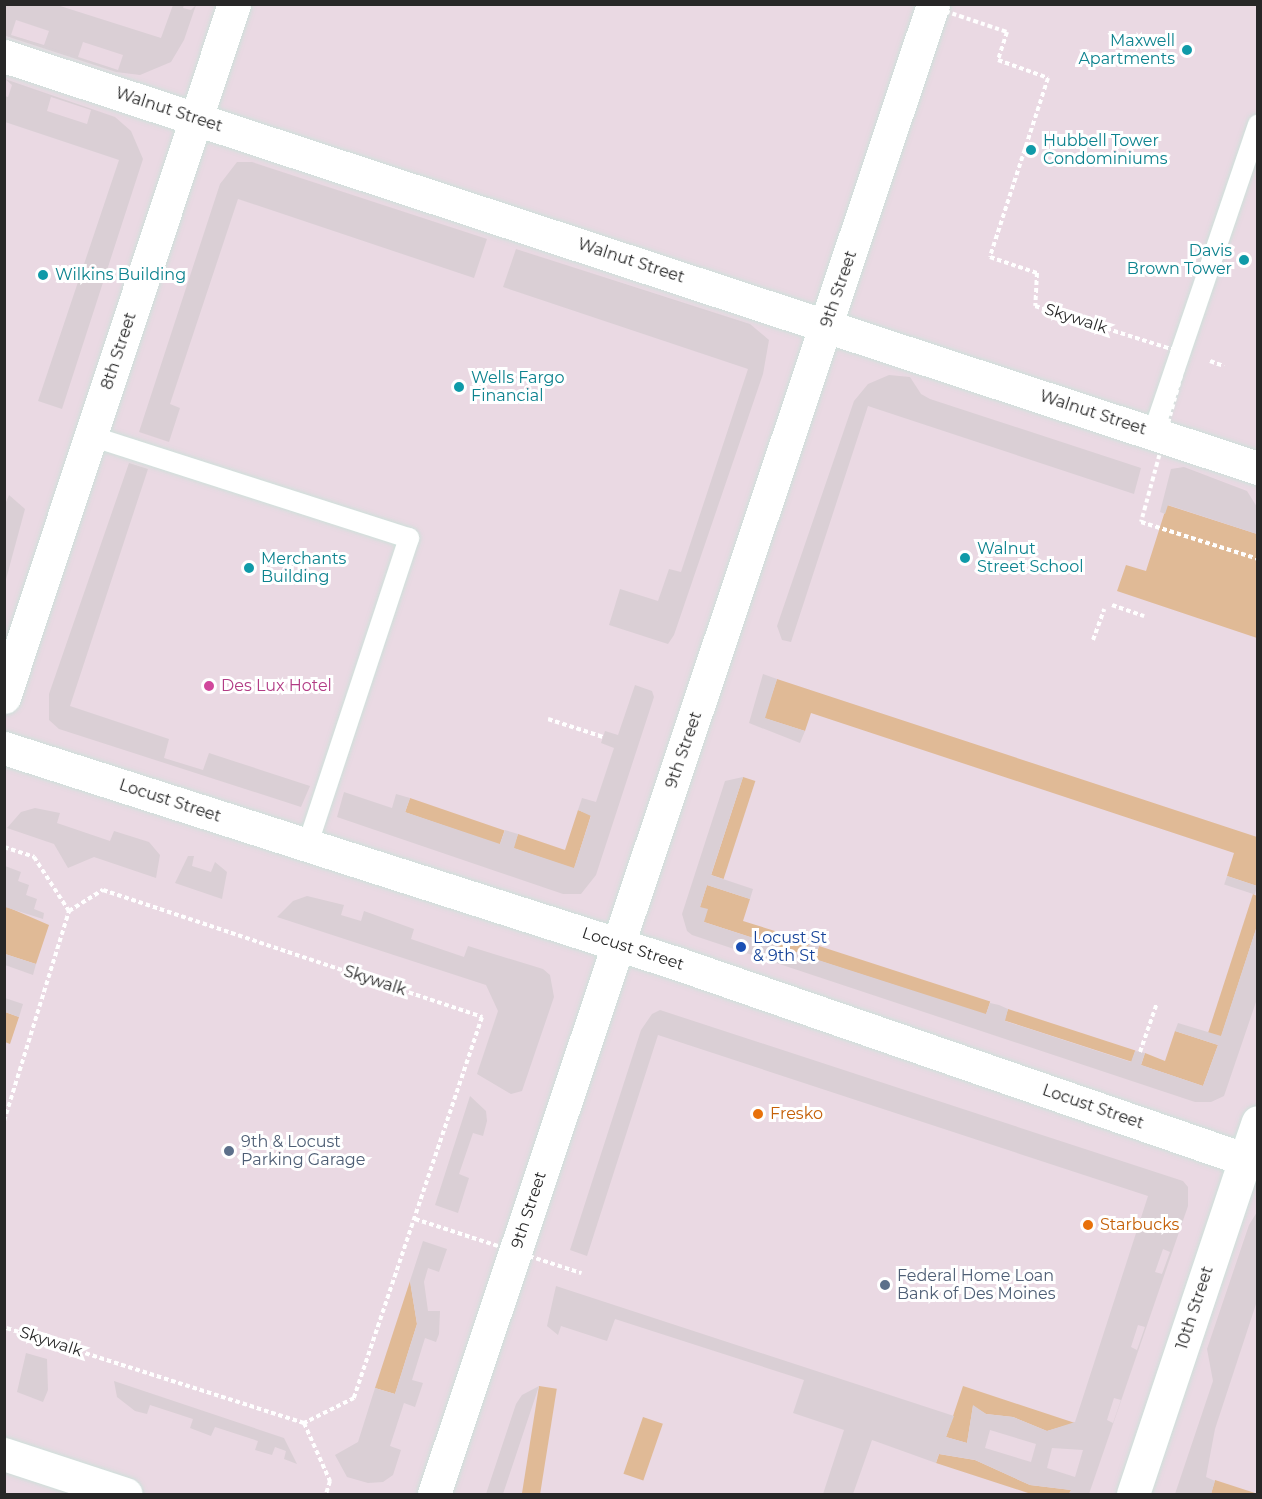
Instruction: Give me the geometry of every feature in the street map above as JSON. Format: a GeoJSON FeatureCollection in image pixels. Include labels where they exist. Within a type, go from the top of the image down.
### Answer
{"type":"FeatureCollection","features":[{"type":"Feature","properties":{"kind":"main road","name":"8th Street"},"geometry":{"type":"LineString","coordinates":[[4,697],[234,4]]}},
{"type":"Feature","properties":{"kind":"main road","name":"9th Street"},"geometry":{"type":"LineString","coordinates":[[434,1494],[933,4]]}},
{"type":"Feature","properties":{"kind":"main road","name":"Walnut Street"},"geometry":{"type":"LineString","coordinates":[[4,56],[1257,468]]}},
{"type":"Feature","properties":{"kind":"main road","name":"Locust Street"},"geometry":{"type":"LineString","coordinates":[[4,748],[617,944],[1251,1162]]}},
{"type":"Feature","properties":{"kind":"main road","name":"10th Street"},"geometry":{"type":"LineString","coordinates":[[1133,1494],[1251,1162],[1257,1122]]}},
{"type":"Feature","properties":{"kind":"main road"},"geometry":{"type":"LineString","coordinates":[[4,1454],[126,1494]]}},
{"type":"Feature","properties":{"kind":"lane"},"geometry":{"type":"LineString","coordinates":[[1153,433],[1257,124]]}},
{"type":"Feature","properties":{"kind":"lane"},"geometry":{"type":"LineString","coordinates":[[91,436],[409,538],[308,844]]}},
{"type":"Feature","properties":{"kind":"path","name":"Skywalk"},"geometry":{"type":"LineString","coordinates":[[924,4],[1007,32],[998,60],[1048,78],[990,257],[1037,273],[1035,306],[1186,354],[1142,522],[1257,559]]}},
{"type":"Feature","properties":{"kind":"path"},"geometry":{"type":"LineString","coordinates":[[1112,605],[1144,616]]}},
{"type":"Feature","properties":{"kind":"path"},"geometry":{"type":"LineString","coordinates":[[1093,640],[1104,609]]}},
{"type":"Feature","properties":{"kind":"path"},"geometry":{"type":"LineString","coordinates":[[548,719],[603,737]]}},
{"type":"Feature","properties":{"kind":"path"},"geometry":{"type":"LineString","coordinates":[[4,848],[34,857],[69,911],[4,1120]]}},
{"type":"Feature","properties":{"kind":"path","name":"Skywalk"},"geometry":{"type":"LineString","coordinates":[[4,1327],[304,1423],[354,1398],[482,1017],[103,890],[69,911]]}},
{"type":"Feature","properties":{"kind":"path"},"geometry":{"type":"LineString","coordinates":[[1140,1052],[1157,1003]]}},
{"type":"Feature","properties":{"kind":"path"},"geometry":{"type":"LineString","coordinates":[[415,1219],[582,1273]]}},
{"type":"Feature","properties":{"kind":"path"},"geometry":{"type":"LineString","coordinates":[[304,1423],[330,1481],[326,1494]]}},
{"type":"Feature","properties":{"kind":"shaded area"},"geometry":{"type":"Polygon","coordinates":[[[4,5],[57,5],[161,38],[173,5],[184,5],[183,8],[191,10],[196,5],[184,40],[171,62],[140,75],[116,72],[6,36],[4,5]],[[16,20],[11,35],[44,45],[49,31],[16,20]],[[83,42],[78,57],[118,70],[123,55],[83,42]]]}},
{"type":"Feature","properties":{"kind":"shaded area"},"geometry":{"type":"Polygon","coordinates":[[[5,79],[115,117],[131,131],[143,159],[62,409],[38,401],[119,160],[5,122],[5,96],[8,97],[12,85],[5,79]],[[51,97],[47,111],[87,124],[91,110],[51,97]]]}},
{"type":"Feature","properties":{"kind":"shaded area"},"geometry":{"type":"Polygon","coordinates":[[[237,162],[252,162],[487,239],[474,278],[238,199],[170,404],[180,408],[169,442],[139,432],[220,184],[237,162]]]}},
{"type":"Feature","properties":{"kind":"shaded area"},"geometry":{"type":"Polygon","coordinates":[[[516,249],[750,324],[769,340],[763,374],[674,635],[668,644],[609,625],[620,589],[658,601],[669,569],[681,572],[748,369],[503,287],[516,249]]]}},
{"type":"Feature","properties":{"kind":"shaded area"},"geometry":{"type":"Polygon","coordinates":[[[889,375],[910,377],[921,394],[930,399],[1141,468],[1134,494],[868,406],[791,642],[782,640],[777,626],[854,401],[868,384],[889,375]]]}},
{"type":"Feature","properties":{"kind":"shaded area"},"geometry":{"type":"Polygon","coordinates":[[[129,463],[148,469],[70,706],[169,739],[164,758],[203,770],[209,753],[310,786],[301,807],[59,729],[49,720],[49,694],[129,463]]]}},
{"type":"Feature","properties":{"kind":"shaded area"},"geometry":{"type":"Polygon","coordinates":[[[1184,467],[1247,491],[1257,507],[1257,534],[1168,505],[1165,514],[1160,512],[1171,469],[1184,467]]]}},
{"type":"Feature","properties":{"kind":"shaded area"},"geometry":{"type":"Polygon","coordinates":[[[9,495],[25,509],[5,583],[4,507],[9,495]]]}},
{"type":"Feature","properties":{"kind":"shaded area"},"geometry":{"type":"Polygon","coordinates":[[[1167,505],[1257,534],[1257,638],[1117,591],[1126,565],[1146,571],[1167,505]]]}},
{"type":"Feature","properties":{"kind":"shaded area"},"geometry":{"type":"Polygon","coordinates":[[[763,674],[777,679],[765,718],[805,731],[800,743],[749,723],[763,674]]]}},
{"type":"Feature","properties":{"kind":"shaded area"},"geometry":{"type":"Polygon","coordinates":[[[777,679],[1257,837],[1257,886],[1227,876],[1234,853],[811,713],[805,731],[764,718],[777,679]]]}},
{"type":"Feature","properties":{"kind":"shaded area"},"geometry":{"type":"Polygon","coordinates":[[[635,685],[652,691],[654,697],[596,875],[581,894],[563,894],[337,817],[344,792],[392,808],[396,794],[410,798],[405,812],[500,844],[505,830],[518,834],[514,848],[574,868],[591,816],[578,810],[582,798],[596,802],[614,748],[601,743],[605,731],[618,735],[635,685]]]}},
{"type":"Feature","properties":{"kind":"shaded area"},"geometry":{"type":"Polygon","coordinates":[[[743,777],[755,781],[724,879],[711,875],[743,777]]]}},
{"type":"Feature","properties":{"kind":"shaded area"},"geometry":{"type":"Polygon","coordinates":[[[743,777],[711,875],[753,889],[750,899],[707,885],[700,907],[708,909],[704,922],[805,955],[810,942],[819,946],[815,959],[986,1014],[990,1003],[999,1005],[1008,1009],[1005,1021],[1131,1062],[1135,1051],[1145,1053],[1141,1065],[1203,1086],[1218,1045],[1175,1031],[1178,1023],[1221,1036],[1257,926],[1257,999],[1224,1096],[1211,1102],[1195,1102],[692,935],[687,931],[682,914],[725,781],[743,777]]]}},
{"type":"Feature","properties":{"kind":"shaded area"},"geometry":{"type":"Polygon","coordinates":[[[410,798],[505,831],[500,845],[405,812],[410,798]]]}},
{"type":"Feature","properties":{"kind":"shaded area"},"geometry":{"type":"Polygon","coordinates":[[[35,808],[60,813],[57,823],[110,841],[114,831],[149,842],[160,855],[156,878],[94,857],[68,868],[54,844],[7,828],[21,812],[35,808]]]}},
{"type":"Feature","properties":{"kind":"shaded area"},"geometry":{"type":"Polygon","coordinates":[[[578,810],[591,815],[574,869],[513,848],[518,834],[565,850],[578,810]]]}},
{"type":"Feature","properties":{"kind":"shaded area"},"geometry":{"type":"Polygon","coordinates":[[[188,856],[194,856],[192,866],[211,872],[215,862],[227,872],[222,899],[175,883],[188,856]]]}},
{"type":"Feature","properties":{"kind":"shaded area"},"geometry":{"type":"Polygon","coordinates":[[[5,866],[21,872],[18,881],[29,885],[26,895],[37,899],[34,909],[44,913],[43,919],[5,907],[5,866]]]}},
{"type":"Feature","properties":{"kind":"shaded area"},"geometry":{"type":"Polygon","coordinates":[[[1227,876],[1257,886],[1255,894],[1224,885],[1227,876]]]}},
{"type":"Feature","properties":{"kind":"shaded area"},"geometry":{"type":"Polygon","coordinates":[[[707,885],[750,899],[743,921],[810,942],[805,955],[704,922],[700,907],[707,885]]]}},
{"type":"Feature","properties":{"kind":"shaded area"},"geometry":{"type":"Polygon","coordinates":[[[1253,894],[1257,896],[1257,926],[1221,1037],[1208,1033],[1253,894]]]}},
{"type":"Feature","properties":{"kind":"shaded area"},"geometry":{"type":"Polygon","coordinates":[[[307,896],[344,905],[341,915],[361,921],[364,911],[414,929],[411,939],[464,957],[468,946],[543,969],[550,975],[554,997],[522,1091],[511,1094],[477,1074],[498,1011],[486,985],[277,917],[293,901],[307,896]]]}},
{"type":"Feature","properties":{"kind":"shaded area"},"geometry":{"type":"Polygon","coordinates":[[[5,906],[49,925],[36,964],[5,954],[5,906]]]}},
{"type":"Feature","properties":{"kind":"shaded area"},"geometry":{"type":"Polygon","coordinates":[[[819,946],[990,1002],[986,1015],[815,959],[819,946]]]}},
{"type":"Feature","properties":{"kind":"shaded area"},"geometry":{"type":"Polygon","coordinates":[[[5,954],[36,964],[33,975],[5,965],[5,954]]]}},
{"type":"Feature","properties":{"kind":"shaded area"},"geometry":{"type":"Polygon","coordinates":[[[5,998],[23,1004],[19,1017],[5,1012],[5,998]]]}},
{"type":"Feature","properties":{"kind":"shaded area"},"geometry":{"type":"Polygon","coordinates":[[[1008,1009],[1135,1050],[1132,1062],[1004,1020],[1008,1009]]]}},
{"type":"Feature","properties":{"kind":"shaded area"},"geometry":{"type":"Polygon","coordinates":[[[660,1010],[1183,1181],[1188,1187],[1188,1206],[1089,1494],[1069,1494],[1071,1490],[1030,1485],[975,1460],[939,1454],[936,1463],[872,1440],[853,1494],[823,1494],[844,1430],[793,1413],[804,1380],[615,1319],[607,1341],[561,1326],[558,1335],[547,1326],[556,1286],[954,1416],[946,1437],[967,1443],[973,1405],[986,1414],[1013,1417],[1047,1431],[1075,1422],[1148,1196],[658,1035],[587,1256],[570,1250],[641,1030],[652,1014],[660,1010]],[[1163,1249],[1155,1272],[1162,1274],[1170,1252],[1163,1249]],[[1138,1325],[1131,1347],[1137,1350],[1145,1327],[1138,1325]],[[1114,1398],[1107,1420],[1113,1423],[1121,1400],[1114,1398]],[[990,1430],[985,1448],[1031,1462],[1036,1444],[990,1430]],[[1052,1448],[1047,1468],[1075,1477],[1083,1450],[1052,1448]]]}},
{"type":"Feature","properties":{"kind":"shaded area"},"geometry":{"type":"Polygon","coordinates":[[[5,1012],[19,1017],[10,1044],[5,1042],[5,1012]]]}},
{"type":"Feature","properties":{"kind":"shaded area"},"geometry":{"type":"Polygon","coordinates":[[[1175,1031],[1218,1045],[1203,1086],[1141,1065],[1145,1053],[1165,1061],[1175,1031]]]}},
{"type":"Feature","properties":{"kind":"shaded area"},"geometry":{"type":"Polygon","coordinates":[[[470,1096],[486,1111],[487,1121],[483,1136],[473,1133],[459,1174],[469,1178],[458,1213],[435,1205],[470,1096]]]}},
{"type":"Feature","properties":{"kind":"shaded area"},"geometry":{"type":"Polygon","coordinates":[[[1257,1212],[1257,1301],[1215,1429],[1206,1477],[1215,1481],[1211,1494],[1175,1494],[1213,1381],[1207,1349],[1249,1225],[1257,1212]]]}},
{"type":"Feature","properties":{"kind":"shaded area"},"geometry":{"type":"Polygon","coordinates":[[[423,1241],[447,1249],[439,1272],[428,1268],[424,1282],[428,1311],[440,1311],[439,1334],[436,1342],[425,1338],[412,1380],[423,1383],[415,1407],[404,1403],[390,1446],[401,1450],[393,1475],[383,1482],[368,1483],[347,1477],[335,1455],[358,1442],[375,1388],[395,1394],[417,1324],[410,1281],[423,1241]]]}},
{"type":"Feature","properties":{"kind":"shaded area"},"geometry":{"type":"Polygon","coordinates":[[[410,1281],[417,1324],[395,1394],[375,1388],[410,1281]]]}},
{"type":"Feature","properties":{"kind":"shaded area"},"geometry":{"type":"Polygon","coordinates":[[[26,1353],[47,1359],[48,1390],[43,1402],[17,1392],[26,1353]]]}},
{"type":"Feature","properties":{"kind":"shaded area"},"geometry":{"type":"Polygon","coordinates":[[[114,1381],[284,1438],[297,1464],[284,1459],[286,1451],[275,1447],[272,1455],[255,1450],[258,1441],[215,1427],[211,1436],[190,1428],[193,1419],[150,1405],[147,1414],[135,1411],[117,1397],[114,1381]]]}},
{"type":"Feature","properties":{"kind":"shaded area"},"geometry":{"type":"Polygon","coordinates":[[[539,1386],[557,1389],[540,1494],[522,1494],[539,1386]]]}},
{"type":"Feature","properties":{"kind":"shaded area"},"geometry":{"type":"Polygon","coordinates":[[[539,1386],[503,1494],[486,1494],[516,1404],[522,1395],[539,1386]]]}},
{"type":"Feature","properties":{"kind":"shaded area"},"geometry":{"type":"Polygon","coordinates":[[[963,1386],[1075,1423],[1047,1431],[1013,1417],[986,1414],[973,1406],[967,1443],[946,1437],[963,1386]]]}},
{"type":"Feature","properties":{"kind":"shaded area"},"geometry":{"type":"Polygon","coordinates":[[[643,1417],[663,1424],[643,1481],[623,1474],[643,1417]]]}},
{"type":"Feature","properties":{"kind":"shaded area"},"geometry":{"type":"Polygon","coordinates":[[[939,1454],[975,1460],[1030,1485],[1071,1490],[1069,1494],[1031,1494],[936,1463],[939,1454]]]}},
{"type":"Feature","properties":{"kind":"shaded area"},"geometry":{"type":"Polygon","coordinates":[[[1215,1480],[1258,1494],[1211,1494],[1215,1480]]]}},
{"type":"Feature","properties":{"kind":"place","name":"Maxwell Apartments"},"geometry":{"type":"Point","coordinates":[1187,50]}},
{"type":"Feature","properties":{"kind":"place","name":"Hubbell Tower Condominiums"},"geometry":{"type":"Point","coordinates":[1031,150]}},
{"type":"Feature","properties":{"kind":"place","name":"Davis Brown Tower"},"geometry":{"type":"Point","coordinates":[1244,260]}},
{"type":"Feature","properties":{"kind":"place","name":"Wilkins Building"},"geometry":{"type":"Point","coordinates":[43,275]}},
{"type":"Feature","properties":{"kind":"place","name":"Wells Fargo Financial"},"geometry":{"type":"Point","coordinates":[459,387]}},
{"type":"Feature","properties":{"kind":"place","name":"Walnut Street School"},"geometry":{"type":"Point","coordinates":[965,558]}},
{"type":"Feature","properties":{"kind":"place","name":"Merchants Building"},"geometry":{"type":"Point","coordinates":[249,568]}},
{"type":"Feature","properties":{"kind":"place","name":"Des Lux Hotel"},"geometry":{"type":"Point","coordinates":[209,686]}},
{"type":"Feature","properties":{"kind":"place","name":"Locust St & 9th St"},"geometry":{"type":"Point","coordinates":[741,947]}},
{"type":"Feature","properties":{"kind":"place","name":"Fresko"},"geometry":{"type":"Point","coordinates":[758,1114]}},
{"type":"Feature","properties":{"kind":"place","name":"9th & Locust Parking Garage"},"geometry":{"type":"Point","coordinates":[229,1151]}},
{"type":"Feature","properties":{"kind":"place","name":"Starbucks"},"geometry":{"type":"Point","coordinates":[1088,1225]}},
{"type":"Feature","properties":{"kind":"place","name":"Federal Home Loan Bank of Des Moines"},"geometry":{"type":"Point","coordinates":[885,1285]}}]}
